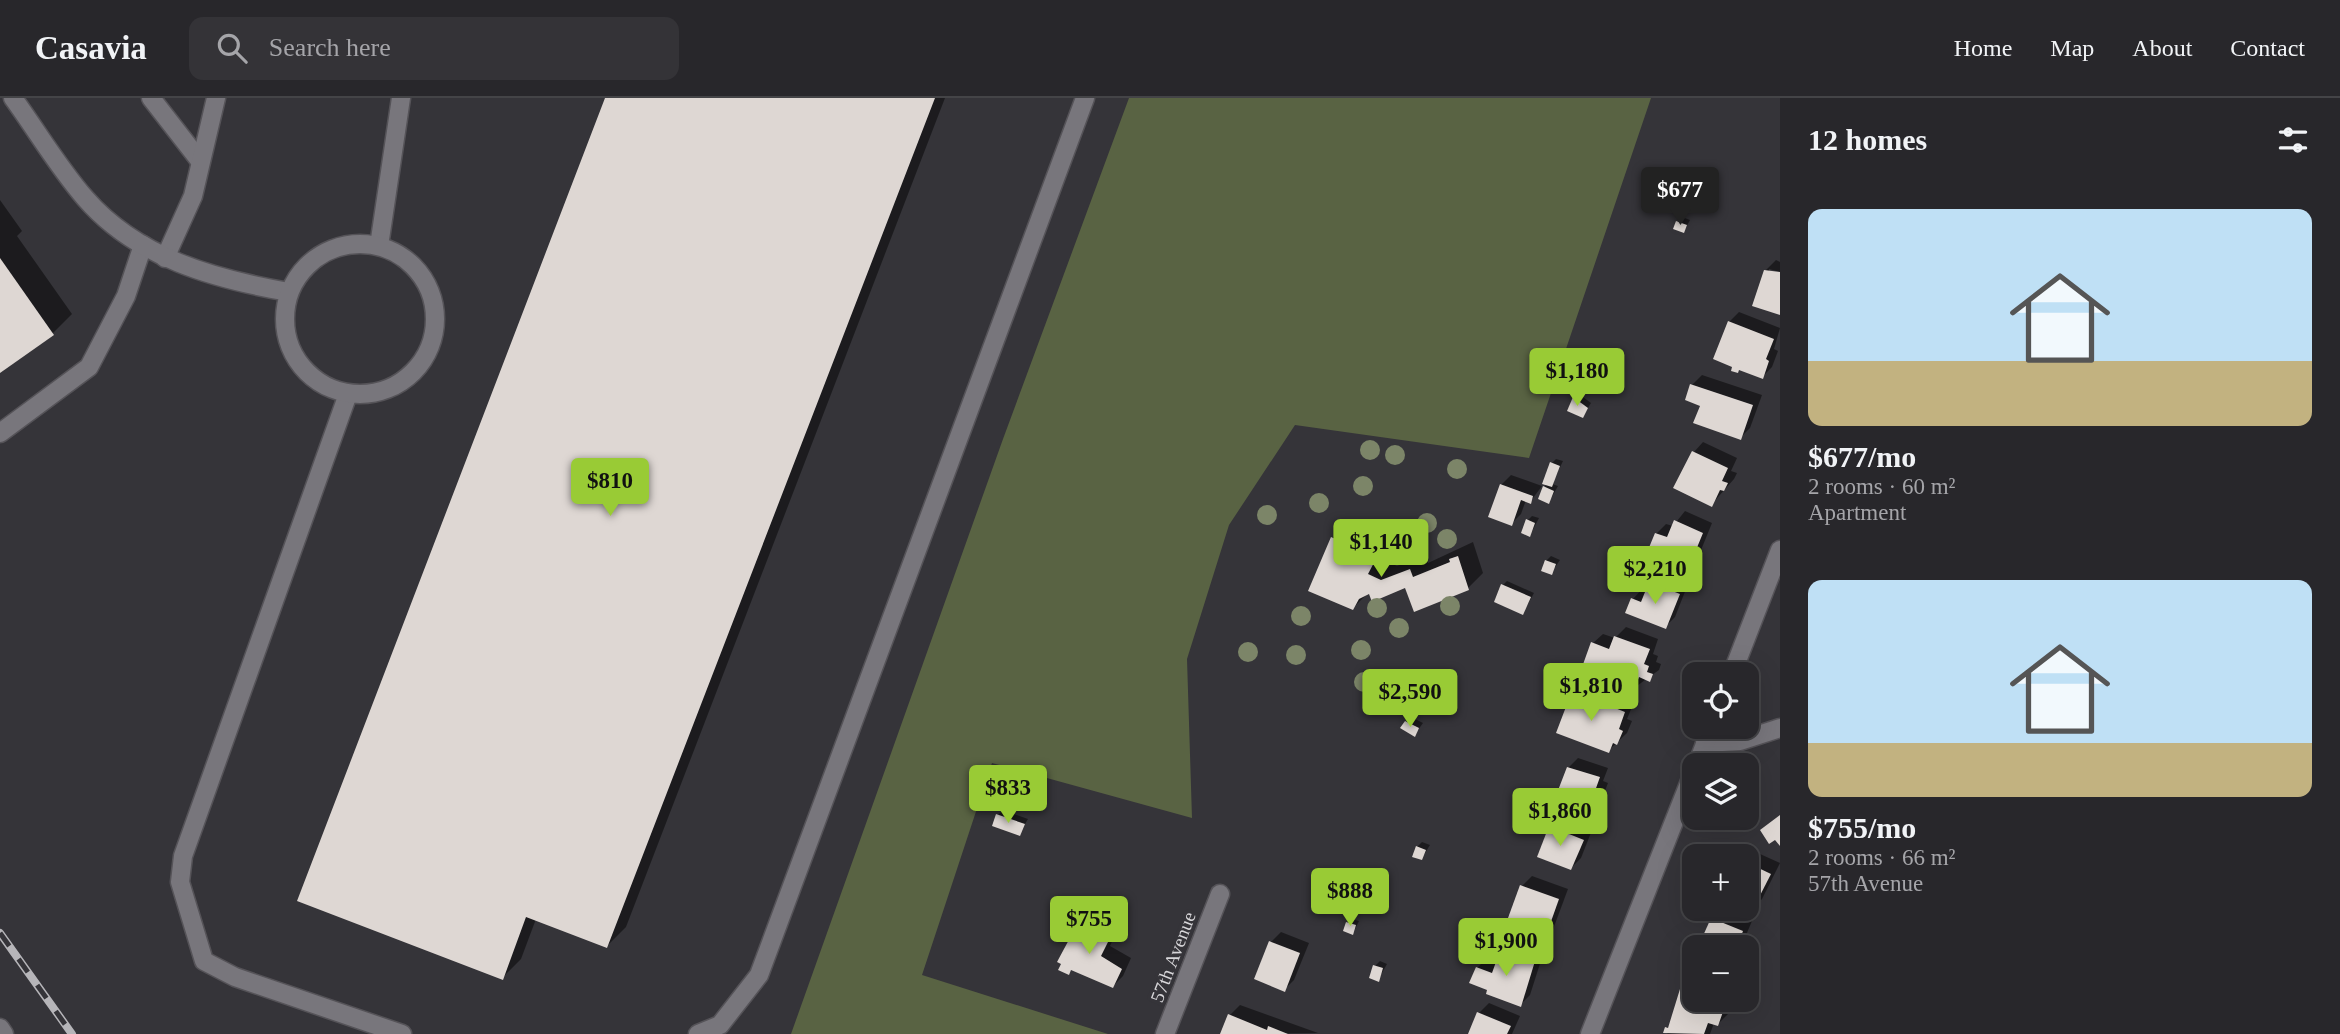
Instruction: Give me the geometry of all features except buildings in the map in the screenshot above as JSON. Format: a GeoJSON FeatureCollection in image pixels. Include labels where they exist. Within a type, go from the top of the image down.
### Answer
{"type":"FeatureCollection","features":[{"type":"Feature","properties":{"kind":"street"},"geometry":{"type":"LineString","coordinates":[[13,98],[85,199],[127,236],[165,258],[231,282],[289,292]]}},
{"type":"Feature","properties":{"kind":"street"},"geometry":{"type":"LineString","coordinates":[[151,98],[200,161]]}},
{"type":"Feature","properties":{"kind":"street"},"geometry":{"type":"LineString","coordinates":[[165,258],[193,196],[216,98]]}},
{"type":"Feature","properties":{"kind":"street"},"geometry":{"type":"LineString","coordinates":[[379,246],[401,98]]}},
{"type":"Feature","properties":{"kind":"street"},"geometry":{"type":"LineString","coordinates":[[698,1034],[720,1025],[759,975],[1085,98]]}},
{"type":"Feature","properties":{"kind":"street"},"geometry":{"type":"LineString","coordinates":[[357,244],[379,246],[398,254],[415,267],[427,284],[435,309],[435,331],[428,354],[414,373],[399,384],[381,392],[348,394],[323,385],[296,360],[286,338],[284,316],[289,292],[304,268],[330,250],[357,244]]}},
{"type":"Feature","properties":{"kind":"street"},"geometry":{"type":"LineString","coordinates":[[0,433],[89,367],[126,296],[143,245]]}},
{"type":"Feature","properties":{"kind":"street"},"geometry":{"type":"LineString","coordinates":[[348,394],[183,856],[180,882],[204,961],[235,977],[402,1034]]}},
{"type":"Feature","properties":{"kind":"street"},"geometry":{"type":"LineString","coordinates":[[1737,662],[1780,550]]}},
{"type":"Feature","properties":{"kind":"street"},"geometry":{"type":"LineString","coordinates":[[1705,743],[1740,741],[1780,728]]}},
{"type":"Feature","properties":{"kind":"street"},"geometry":{"type":"LineString","coordinates":[[1701,753],[1707,739]]}},
{"type":"Feature","properties":{"kind":"street"},"geometry":{"type":"LineString","coordinates":[[1590,1034],[1682,801]]}},
{"type":"Feature","properties":{"kind":"street","name":"57th Avenue"},"geometry":{"type":"LineString","coordinates":[[1165,1034],[1220,894]]}},
{"type":"Feature","properties":{"kind":"street"},"geometry":{"type":"LineString","coordinates":[[0,1028],[4,1034]]}},
{"type":"Feature","properties":{"kind":"green space"},"geometry":{"type":"Polygon","coordinates":[[[1129,98],[1651,98],[1529,458],[1295,425],[1229,525],[1187,659],[1192,818],[992,763],[922,975],[1108,1034],[791,1034],[1003,439],[1129,98]]]}},
{"type":"Feature","properties":{"kind":"railway"},"geometry":{"type":"LineString","coordinates":[[0,933],[72,1034]]}}]}
